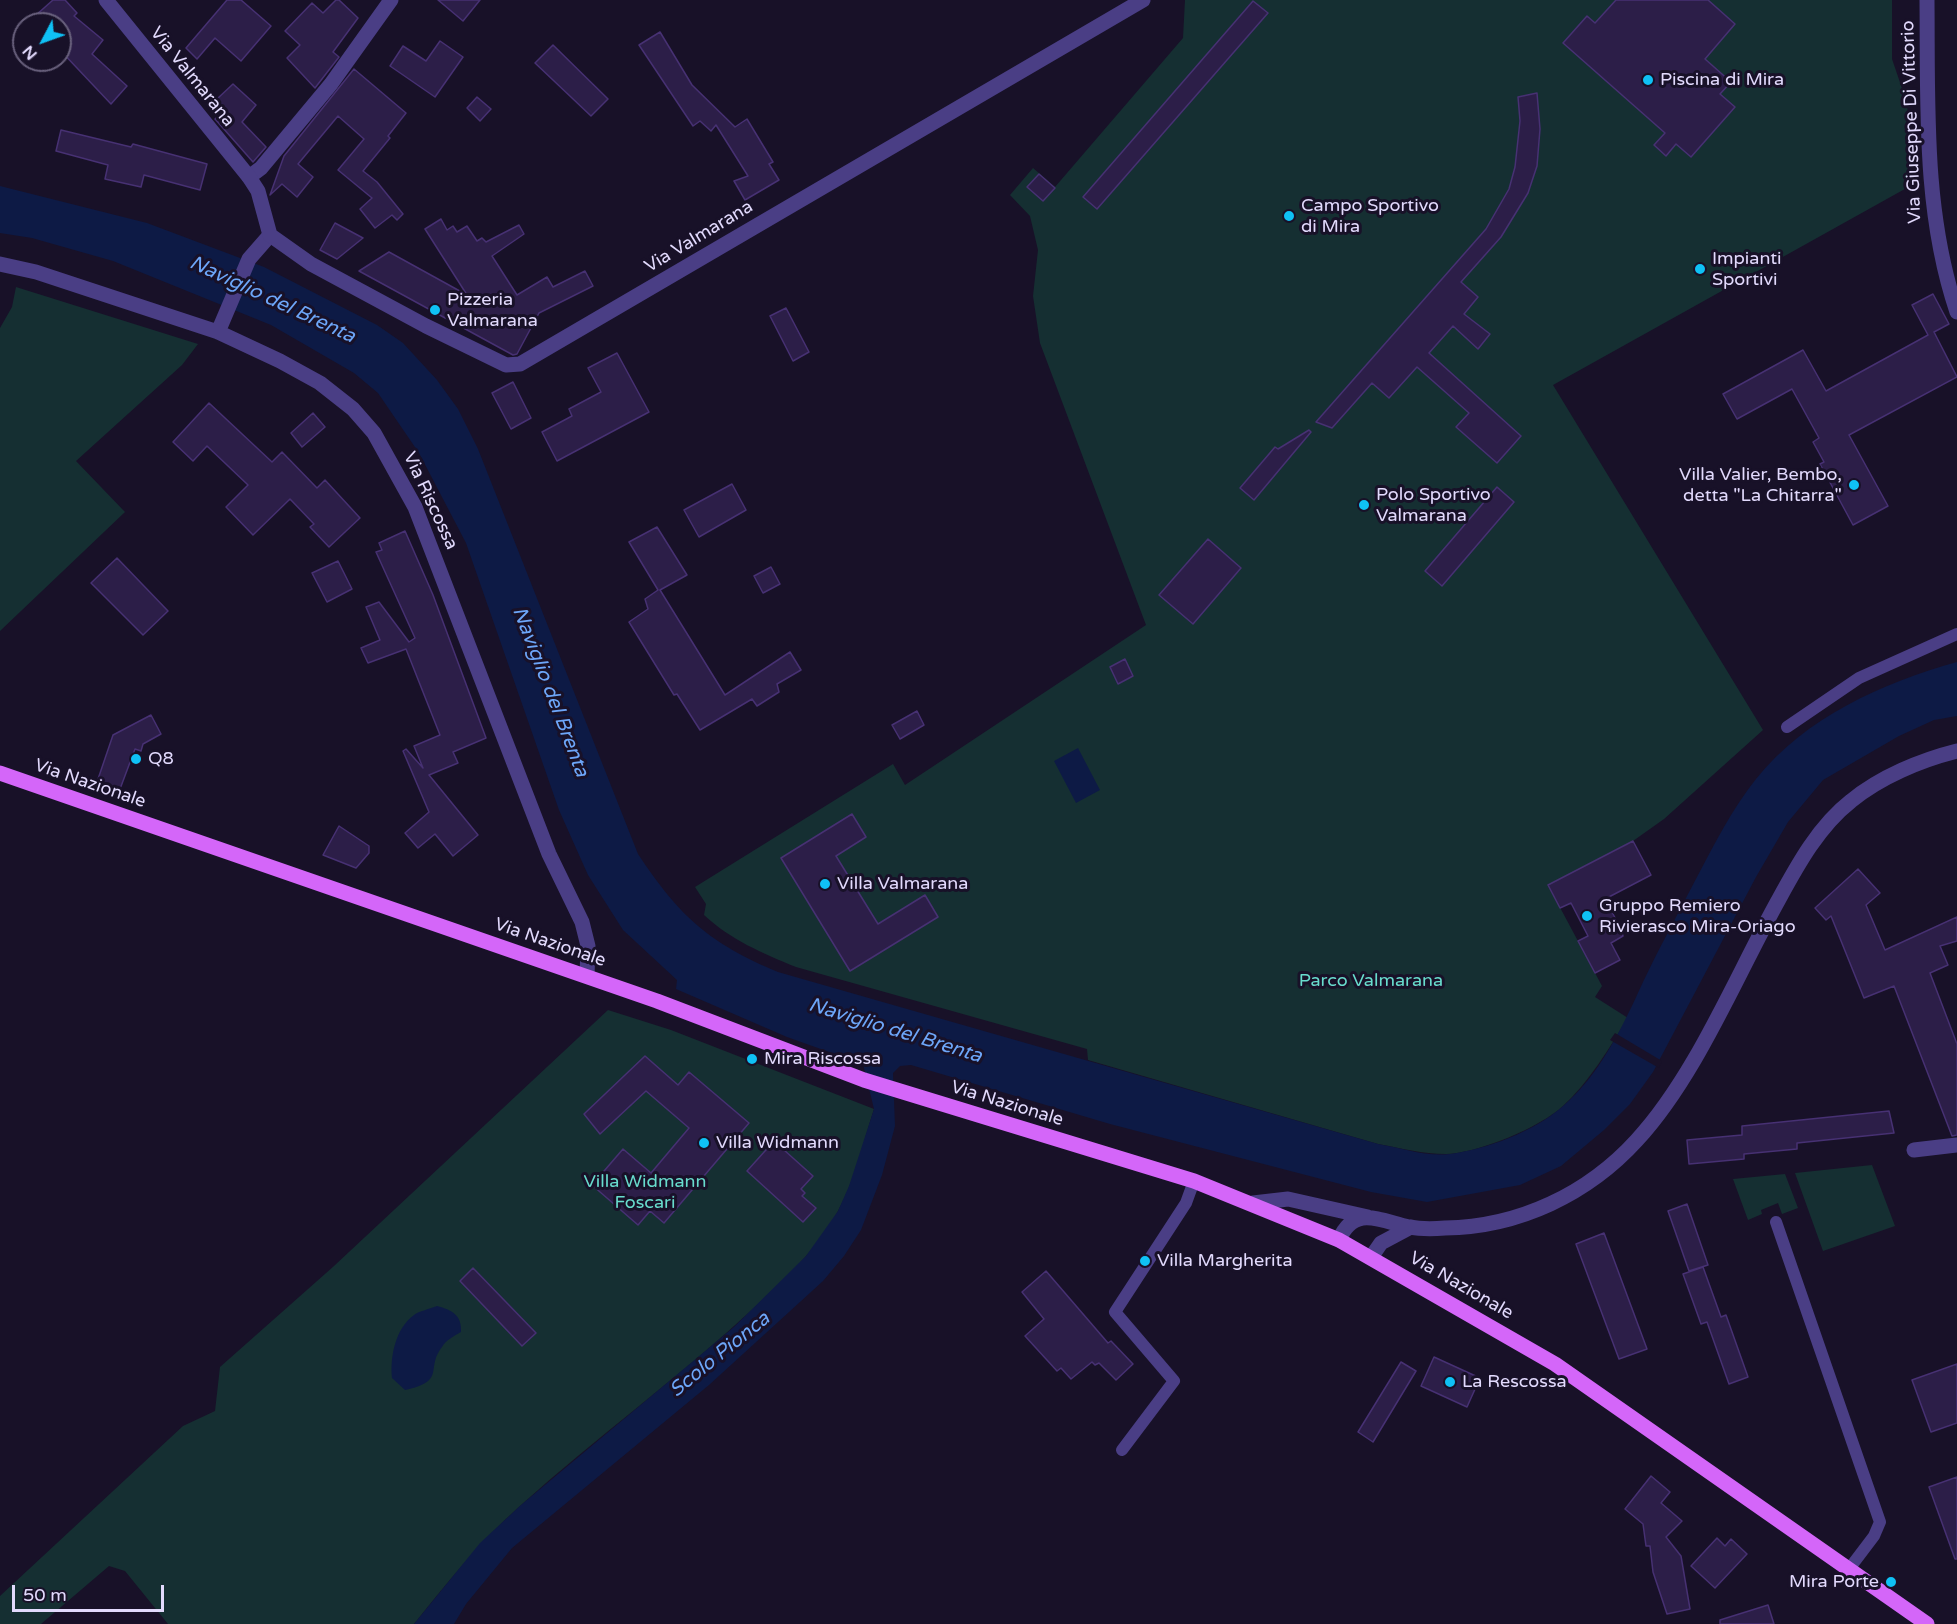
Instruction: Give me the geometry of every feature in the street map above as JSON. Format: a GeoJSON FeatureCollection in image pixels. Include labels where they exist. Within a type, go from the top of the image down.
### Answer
{"type":"FeatureCollection","features":[{"type":"Feature","properties":{"kind":"main road","name":"Via Nazionale"},"geometry":{"type":"LineString","coordinates":[[0,773],[587,976],[864,1080],[1194,1181],[1253,1203],[1339,1240],[1372,1256],[1555,1364],[1927,1624]]}},
{"type":"Feature","properties":{"kind":"street","name":"Via Valmarana"},"geometry":{"type":"LineString","coordinates":[[106,0],[249,177],[258,191],[270,235],[311,264],[491,360],[506,365],[520,364],[1143,0]]}},
{"type":"Feature","properties":{"kind":"street"},"geometry":{"type":"LineString","coordinates":[[249,177],[261,168],[331,84],[391,0]]}},
{"type":"Feature","properties":{"kind":"street","name":"Via Giuseppe Di Vittorio"},"geometry":{"type":"LineString","coordinates":[[1927,0],[1931,171],[1936,230],[1952,279],[1957,312]]}},
{"type":"Feature","properties":{"kind":"street"},"geometry":{"type":"LineString","coordinates":[[220,327],[249,259],[270,235]]}},
{"type":"Feature","properties":{"kind":"street","name":"Via Riscossa"},"geometry":{"type":"LineString","coordinates":[[0,264],[47,275],[220,327],[333,392],[360,417],[390,460],[415,507],[549,854],[582,922],[588,946],[587,976]]}},
{"type":"Feature","properties":{"kind":"street"},"geometry":{"type":"LineString","coordinates":[[1253,1203],[1288,1199],[1411,1227],[1446,1228],[1523,1216],[1569,1195],[1607,1170],[1637,1141],[1675,1092],[1792,876],[1824,828],[1851,800],[1878,784],[1908,768],[1957,751]]}},
{"type":"Feature","properties":{"kind":"street"},"geometry":{"type":"LineString","coordinates":[[1914,1150],[1957,1144]]}},
{"type":"Feature","properties":{"kind":"street"},"geometry":{"type":"LineString","coordinates":[[1339,1240],[1346,1226],[1354,1220],[1368,1217]]}},
{"type":"Feature","properties":{"kind":"street"},"geometry":{"type":"LineString","coordinates":[[1372,1256],[1381,1243],[1411,1227]]}},
{"type":"Feature","properties":{"kind":"lane"},"geometry":{"type":"LineString","coordinates":[[1787,727],[1859,678],[1957,634]]}},
{"type":"Feature","properties":{"kind":"lane"},"geometry":{"type":"LineString","coordinates":[[1122,1450],[1174,1381],[1115,1312],[1186,1203],[1194,1181]]}},
{"type":"Feature","properties":{"kind":"lane"},"geometry":{"type":"LineString","coordinates":[[1776,1222],[1880,1522],[1874,1536],[1849,1569]]}},
{"type":"Feature","properties":{"kind":"green space","name":"Polo Sportivo Valmarana"},"geometry":{"type":"Polygon","coordinates":[[[1185,0],[1892,0],[1892,59],[1907,103],[1912,185],[1553,385],[1763,730],[1664,819],[1633,841],[1548,885],[1602,986],[1595,997],[1628,1018],[1590,1075],[1573,1096],[1553,1114],[1508,1138],[1459,1153],[1437,1154],[1378,1144],[1088,1060],[1087,1049],[796,967],[747,945],[714,924],[704,915],[706,904],[695,887],[893,764],[905,785],[1146,625],[1040,343],[1033,296],[1038,250],[1030,216],[1010,195],[1033,168],[1055,187],[1183,38],[1185,0]]]}},
{"type":"Feature","properties":{"kind":"green space"},"geometry":{"type":"Polygon","coordinates":[[[16,287],[198,344],[182,365],[76,461],[125,512],[0,631],[0,328],[12,307],[16,287]]]}},
{"type":"Feature","properties":{"kind":"green space","name":"Villa Widmann Foscari"},"geometry":{"type":"Polygon","coordinates":[[[608,1010],[671,1030],[874,1109],[854,1174],[838,1211],[821,1238],[789,1274],[726,1333],[505,1519],[465,1562],[414,1624],[168,1624],[125,1571],[109,1566],[41,1624],[0,1624],[0,1596],[183,1426],[215,1411],[220,1367],[334,1266],[608,1010]]]}},
{"type":"Feature","properties":{"kind":"green space"},"geometry":{"type":"Polygon","coordinates":[[[1872,1165],[1895,1226],[1823,1251],[1795,1173],[1872,1165]]]}},
{"type":"Feature","properties":{"kind":"green space"},"geometry":{"type":"Polygon","coordinates":[[[1785,1174],[1798,1208],[1782,1214],[1778,1203],[1761,1210],[1762,1214],[1748,1220],[1733,1179],[1785,1174]]]}},
{"type":"Feature","properties":{"kind":"water"},"geometry":{"type":"Polygon","coordinates":[[[0,186],[147,223],[264,267],[377,325],[403,343],[437,380],[458,409],[478,449],[638,854],[668,895],[714,939],[778,972],[1378,1144],[1441,1155],[1464,1152],[1494,1144],[1524,1132],[1550,1116],[1576,1094],[1599,1065],[1627,1016],[1724,826],[1747,790],[1776,757],[1822,720],[1847,705],[1901,680],[1957,662],[1957,716],[1934,720],[1899,736],[1823,780],[1788,822],[1756,877],[1653,1072],[1630,1104],[1604,1130],[1561,1166],[1520,1185],[1427,1202],[1371,1192],[1110,1124],[911,1065],[900,1066],[893,1073],[895,1126],[882,1175],[861,1230],[844,1256],[823,1281],[709,1385],[512,1548],[466,1604],[454,1624],[414,1624],[480,1543],[521,1505],[734,1327],[806,1256],[838,1211],[849,1186],[874,1109],[863,1064],[787,1037],[676,989],[677,980],[623,930],[588,875],[559,810],[466,543],[419,453],[378,393],[354,373],[271,325],[113,261],[32,238],[0,233],[0,186]]]}},
{"type":"Feature","properties":{"kind":"water"},"geometry":{"type":"Polygon","coordinates":[[[1078,748],[1100,790],[1076,803],[1054,761],[1078,748]]]}},
{"type":"Feature","properties":{"kind":"water"},"geometry":{"type":"Polygon","coordinates":[[[437,1306],[447,1309],[458,1317],[461,1332],[442,1347],[437,1355],[431,1378],[426,1383],[405,1390],[392,1378],[393,1353],[398,1336],[414,1315],[437,1306]]]}},
{"type":"Feature","properties":{"kind":"pier"},"geometry":{"type":"Polygon","coordinates":[[[1615,1033],[1662,1061],[1659,1068],[1610,1040],[1615,1033]]]}},
{"type":"Feature","properties":{"kind":"building"},"geometry":{"type":"Polygon","coordinates":[[[53,0],[65,0],[77,13],[74,16],[103,40],[92,54],[127,86],[111,104],[72,63],[72,12],[40,12],[53,0]]]}},
{"type":"Feature","properties":{"kind":"building"},"geometry":{"type":"Polygon","coordinates":[[[227,0],[241,0],[271,26],[241,61],[215,38],[197,59],[186,48],[227,0]]]}},
{"type":"Feature","properties":{"kind":"building"},"geometry":{"type":"Polygon","coordinates":[[[336,0],[339,0],[358,18],[333,52],[339,57],[315,88],[287,58],[300,45],[285,31],[312,3],[323,13],[336,0]]]}},
{"type":"Feature","properties":{"kind":"building"},"geometry":{"type":"Polygon","coordinates":[[[438,0],[480,0],[463,21],[438,0]]]}},
{"type":"Feature","properties":{"kind":"building","name":"Piscina di Mira"},"geometry":{"type":"Polygon","coordinates":[[[1616,0],[1708,0],[1735,24],[1705,59],[1731,82],[1720,94],[1735,107],[1691,157],[1676,144],[1666,156],[1654,145],[1665,133],[1563,43],[1587,16],[1595,23],[1616,0]]]}},
{"type":"Feature","properties":{"kind":"building"},"geometry":{"type":"Polygon","coordinates":[[[1253,1],[1268,13],[1097,209],[1083,197],[1253,1]]]}},
{"type":"Feature","properties":{"kind":"building"},"geometry":{"type":"Polygon","coordinates":[[[660,32],[692,85],[735,127],[747,119],[773,162],[769,164],[779,180],[745,200],[734,181],[748,176],[716,125],[711,131],[700,121],[693,126],[639,45],[660,32]]]}},
{"type":"Feature","properties":{"kind":"building"},"geometry":{"type":"Polygon","coordinates":[[[440,41],[463,57],[435,97],[390,66],[403,46],[426,61],[440,41]]]}},
{"type":"Feature","properties":{"kind":"building"},"geometry":{"type":"Polygon","coordinates":[[[553,45],[608,99],[591,116],[535,63],[553,45]]]}},
{"type":"Feature","properties":{"kind":"building"},"geometry":{"type":"Polygon","coordinates":[[[354,69],[406,113],[388,136],[390,138],[363,171],[377,182],[403,214],[397,220],[392,215],[375,228],[360,209],[372,198],[338,170],[364,139],[338,116],[298,164],[313,177],[297,197],[282,184],[270,195],[284,156],[354,69]]]}},
{"type":"Feature","properties":{"kind":"building"},"geometry":{"type":"Polygon","coordinates":[[[233,84],[256,105],[242,122],[266,147],[253,162],[215,119],[226,109],[217,99],[233,84]]]}},
{"type":"Feature","properties":{"kind":"building"},"geometry":{"type":"Polygon","coordinates":[[[1537,93],[1540,129],[1537,166],[1528,193],[1501,237],[1461,282],[1478,297],[1464,314],[1490,334],[1478,349],[1453,326],[1429,353],[1521,436],[1497,463],[1456,427],[1469,413],[1417,367],[1389,398],[1372,383],[1332,428],[1316,422],[1486,229],[1509,189],[1515,167],[1520,121],[1518,97],[1537,93]]]}},
{"type":"Feature","properties":{"kind":"building"},"geometry":{"type":"Polygon","coordinates":[[[477,97],[491,109],[480,121],[467,108],[477,97]]]}},
{"type":"Feature","properties":{"kind":"building"},"geometry":{"type":"Polygon","coordinates":[[[61,130],[131,147],[133,144],[207,164],[200,190],[144,175],[141,187],[105,179],[108,165],[56,151],[61,130]]]}},
{"type":"Feature","properties":{"kind":"building"},"geometry":{"type":"Polygon","coordinates":[[[1039,174],[1055,188],[1043,201],[1027,187],[1039,174]]]}},
{"type":"Feature","properties":{"kind":"building"},"geometry":{"type":"Polygon","coordinates":[[[441,219],[447,230],[453,226],[457,232],[467,226],[477,241],[482,238],[486,242],[519,225],[524,234],[492,256],[517,295],[547,277],[553,287],[585,271],[593,286],[539,313],[517,354],[513,355],[359,271],[389,252],[467,295],[425,229],[441,219]]]}},
{"type":"Feature","properties":{"kind":"building"},"geometry":{"type":"Polygon","coordinates":[[[335,223],[363,238],[337,259],[320,250],[335,223]]]}},
{"type":"Feature","properties":{"kind":"building"},"geometry":{"type":"Polygon","coordinates":[[[1933,294],[1949,324],[1934,332],[1957,377],[1849,435],[1888,506],[1853,525],[1820,464],[1824,462],[1813,442],[1819,438],[1792,389],[1737,419],[1723,394],[1803,350],[1826,391],[1928,335],[1912,305],[1933,294]]]}},
{"type":"Feature","properties":{"kind":"building"},"geometry":{"type":"Polygon","coordinates":[[[786,308],[809,352],[793,361],[770,316],[786,308]]]}},
{"type":"Feature","properties":{"kind":"building"},"geometry":{"type":"Polygon","coordinates":[[[617,353],[649,412],[557,461],[542,432],[572,416],[569,409],[601,392],[588,368],[617,353]]]}},
{"type":"Feature","properties":{"kind":"building"},"geometry":{"type":"Polygon","coordinates":[[[513,382],[531,418],[511,429],[492,393],[513,382]]]}},
{"type":"Feature","properties":{"kind":"building"},"geometry":{"type":"Polygon","coordinates":[[[209,403],[272,462],[282,452],[317,488],[325,480],[360,518],[329,547],[310,527],[314,524],[290,499],[253,535],[226,507],[248,485],[207,446],[193,461],[173,442],[209,403]]]}},
{"type":"Feature","properties":{"kind":"building"},"geometry":{"type":"Polygon","coordinates":[[[313,413],[325,427],[302,447],[291,433],[313,413]]]}},
{"type":"Feature","properties":{"kind":"building"},"geometry":{"type":"Polygon","coordinates":[[[1309,430],[1311,432],[1254,500],[1240,488],[1275,447],[1278,449],[1309,430]]]}},
{"type":"Feature","properties":{"kind":"building"},"geometry":{"type":"Polygon","coordinates":[[[732,484],[746,510],[699,537],[684,510],[732,484]]]}},
{"type":"Feature","properties":{"kind":"building"},"geometry":{"type":"Polygon","coordinates":[[[1497,487],[1514,502],[1442,586],[1425,571],[1497,487]]]}},
{"type":"Feature","properties":{"kind":"building"},"geometry":{"type":"Polygon","coordinates":[[[657,527],[687,575],[660,590],[725,695],[790,652],[801,670],[777,684],[779,692],[757,706],[752,699],[700,730],[677,694],[674,695],[629,622],[648,609],[645,599],[658,590],[629,542],[657,527]]]}},
{"type":"Feature","properties":{"kind":"building"},"geometry":{"type":"Polygon","coordinates":[[[405,531],[433,595],[486,738],[453,752],[458,763],[429,775],[478,835],[453,856],[435,834],[418,848],[405,833],[429,812],[403,751],[406,749],[423,768],[414,746],[440,735],[406,649],[368,663],[361,648],[380,640],[366,607],[379,602],[409,642],[415,638],[376,552],[382,550],[379,543],[405,531]]]}},
{"type":"Feature","properties":{"kind":"building"},"geometry":{"type":"Polygon","coordinates":[[[1208,539],[1241,568],[1193,624],[1159,595],[1208,539]]]}},
{"type":"Feature","properties":{"kind":"building"},"geometry":{"type":"Polygon","coordinates":[[[117,558],[168,611],[143,635],[91,583],[117,558]]]}},
{"type":"Feature","properties":{"kind":"building"},"geometry":{"type":"Polygon","coordinates":[[[338,561],[352,589],[327,602],[312,573],[338,561]]]}},
{"type":"Feature","properties":{"kind":"building"},"geometry":{"type":"Polygon","coordinates":[[[771,567],[780,584],[763,593],[754,576],[771,567]]]}},
{"type":"Feature","properties":{"kind":"building"},"geometry":{"type":"Polygon","coordinates":[[[1125,659],[1133,676],[1118,684],[1110,667],[1125,659]]]}},
{"type":"Feature","properties":{"kind":"building"},"geometry":{"type":"Polygon","coordinates":[[[917,711],[924,725],[900,739],[892,725],[917,711]]]}},
{"type":"Feature","properties":{"kind":"building"},"geometry":{"type":"Polygon","coordinates":[[[151,715],[161,734],[143,744],[141,751],[135,749],[120,789],[97,782],[113,735],[151,715]]]}},
{"type":"Feature","properties":{"kind":"building","name":"Villa Valmarana"},"geometry":{"type":"Polygon","coordinates":[[[852,814],[866,837],[836,856],[878,924],[925,895],[938,917],[850,971],[781,858],[852,814]]]}},
{"type":"Feature","properties":{"kind":"building"},"geometry":{"type":"Polygon","coordinates":[[[339,826],[369,846],[369,853],[356,868],[323,855],[339,826]]]}},
{"type":"Feature","properties":{"kind":"building"},"geometry":{"type":"Polygon","coordinates":[[[1633,841],[1651,875],[1605,899],[1623,936],[1611,943],[1620,960],[1595,973],[1578,941],[1588,936],[1571,903],[1560,908],[1548,885],[1633,841]]]}},
{"type":"Feature","properties":{"kind":"building"},"geometry":{"type":"Polygon","coordinates":[[[1858,869],[1880,893],[1866,905],[1885,950],[1957,917],[1957,941],[1940,946],[1948,965],[1930,973],[1957,1044],[1957,1135],[1952,1136],[1894,986],[1864,998],[1831,916],[1826,920],[1815,908],[1858,869]]]}},
{"type":"Feature","properties":{"kind":"building","name":"Villa Widmann"},"geometry":{"type":"Polygon","coordinates":[[[645,1056],[678,1085],[689,1072],[749,1123],[664,1223],[650,1211],[638,1225],[592,1185],[623,1149],[651,1173],[689,1128],[646,1091],[600,1134],[584,1114],[645,1056]]]}},
{"type":"Feature","properties":{"kind":"building"},"geometry":{"type":"Polygon","coordinates":[[[1889,1111],[1894,1133],[1797,1143],[1797,1149],[1744,1154],[1744,1159],[1689,1164],[1687,1140],[1742,1135],[1742,1126],[1889,1111]]]}},
{"type":"Feature","properties":{"kind":"building","name":"Villa Widmann"},"geometry":{"type":"Polygon","coordinates":[[[774,1141],[813,1176],[801,1189],[805,1193],[802,1196],[816,1208],[803,1222],[747,1171],[774,1141]]]}},
{"type":"Feature","properties":{"kind":"building"},"geometry":{"type":"Polygon","coordinates":[[[1687,1204],[1708,1265],[1689,1271],[1668,1211],[1687,1204]]]}},
{"type":"Feature","properties":{"kind":"building"},"geometry":{"type":"Polygon","coordinates":[[[1604,1233],[1647,1349],[1619,1359],[1576,1244],[1604,1233]]]}},
{"type":"Feature","properties":{"kind":"building"},"geometry":{"type":"Polygon","coordinates":[[[1703,1267],[1721,1317],[1726,1315],[1748,1377],[1729,1384],[1707,1322],[1701,1324],[1683,1274],[1703,1267]]]}},
{"type":"Feature","properties":{"kind":"building"},"geometry":{"type":"Polygon","coordinates":[[[473,1268],[536,1333],[522,1346],[460,1281],[473,1268]]]}},
{"type":"Feature","properties":{"kind":"building"},"geometry":{"type":"Polygon","coordinates":[[[1046,1271],[1108,1343],[1111,1341],[1133,1364],[1116,1380],[1099,1363],[1095,1365],[1092,1362],[1071,1379],[1061,1368],[1057,1371],[1025,1336],[1044,1319],[1022,1292],[1046,1271]]]}},
{"type":"Feature","properties":{"kind":"building","name":"La Rescossa"},"geometry":{"type":"Polygon","coordinates":[[[1434,1357],[1480,1378],[1467,1407],[1421,1386],[1434,1357]]]}},
{"type":"Feature","properties":{"kind":"building"},"geometry":{"type":"Polygon","coordinates":[[[1401,1362],[1416,1371],[1373,1442],[1358,1432],[1401,1362]]]}},
{"type":"Feature","properties":{"kind":"building"},"geometry":{"type":"Polygon","coordinates":[[[1957,1364],[1957,1423],[1931,1432],[1912,1380],[1957,1364]]]}},
{"type":"Feature","properties":{"kind":"building"},"geometry":{"type":"Polygon","coordinates":[[[1651,1476],[1670,1492],[1661,1503],[1682,1521],[1666,1537],[1681,1556],[1690,1609],[1667,1614],[1653,1572],[1650,1546],[1646,1546],[1643,1524],[1625,1509],[1651,1476]]]}},
{"type":"Feature","properties":{"kind":"building"},"geometry":{"type":"Polygon","coordinates":[[[1957,1477],[1957,1559],[1955,1559],[1929,1487],[1957,1477]]]}},
{"type":"Feature","properties":{"kind":"building"},"geometry":{"type":"Polygon","coordinates":[[[1717,1538],[1725,1546],[1731,1539],[1747,1554],[1715,1588],[1691,1566],[1717,1538]]]}},
{"type":"Feature","properties":{"kind":"building"},"geometry":{"type":"Polygon","coordinates":[[[1768,1605],[1774,1624],[1720,1624],[1720,1620],[1768,1605]]]}},
{"type":"Feature","properties":{"kind":"place","name":"Piscina di Mira"},"geometry":{"type":"Point","coordinates":[1648,80]}},
{"type":"Feature","properties":{"kind":"place","name":"Campo Sportivo di Mira"},"geometry":{"type":"Point","coordinates":[1289,216]}},
{"type":"Feature","properties":{"kind":"place","name":"Impianti Sportivi"},"geometry":{"type":"Point","coordinates":[1700,269]}},
{"type":"Feature","properties":{"kind":"place","name":"Pizzeria Valmarana"},"geometry":{"type":"Point","coordinates":[435,310]}},
{"type":"Feature","properties":{"kind":"place","name":"Villa Valier, Bembo, detta \"La Chitarra\""},"geometry":{"type":"Point","coordinates":[1854,485]}},
{"type":"Feature","properties":{"kind":"place","name":"Polo Sportivo Valmarana"},"geometry":{"type":"Point","coordinates":[1364,505]}},
{"type":"Feature","properties":{"kind":"place","name":"Q8"},"geometry":{"type":"Point","coordinates":[136,759]}},
{"type":"Feature","properties":{"kind":"place","name":"Villa Valmarana"},"geometry":{"type":"Point","coordinates":[825,884]}},
{"type":"Feature","properties":{"kind":"place","name":"Gruppo Remiero Rivierasco Mira-Oriago"},"geometry":{"type":"Point","coordinates":[1587,916]}},
{"type":"Feature","properties":{"kind":"place","name":"Mira Riscossa"},"geometry":{"type":"Point","coordinates":[752,1059]}},
{"type":"Feature","properties":{"kind":"place","name":"Villa Widmann"},"geometry":{"type":"Point","coordinates":[704,1143]}},
{"type":"Feature","properties":{"kind":"place","name":"Villa Margherita"},"geometry":{"type":"Point","coordinates":[1145,1261]}},
{"type":"Feature","properties":{"kind":"place","name":"La Rescossa"},"geometry":{"type":"Point","coordinates":[1450,1382]}},
{"type":"Feature","properties":{"kind":"place","name":"Mira Porte"},"geometry":{"type":"Point","coordinates":[1891,1582]}},
{"type":"Feature","properties":{"kind":"water label","name":"Naviglio del Brenta"},"geometry":{"type":"Point","coordinates":[272,300]}},
{"type":"Feature","properties":{"kind":"water label","name":"Naviglio del Brenta"},"geometry":{"type":"Point","coordinates":[550,692]}},
{"type":"Feature","properties":{"kind":"water label","name":"Naviglio del Brenta"},"geometry":{"type":"Point","coordinates":[895,1031]}},
{"type":"Feature","properties":{"kind":"water label","name":"Scolo Pionca"},"geometry":{"type":"Point","coordinates":[720,1355]}},
{"type":"Feature","properties":{"kind":"park label","name":"Parco Valmarana"},"geometry":{"type":"Point","coordinates":[1371,981]}}]}
